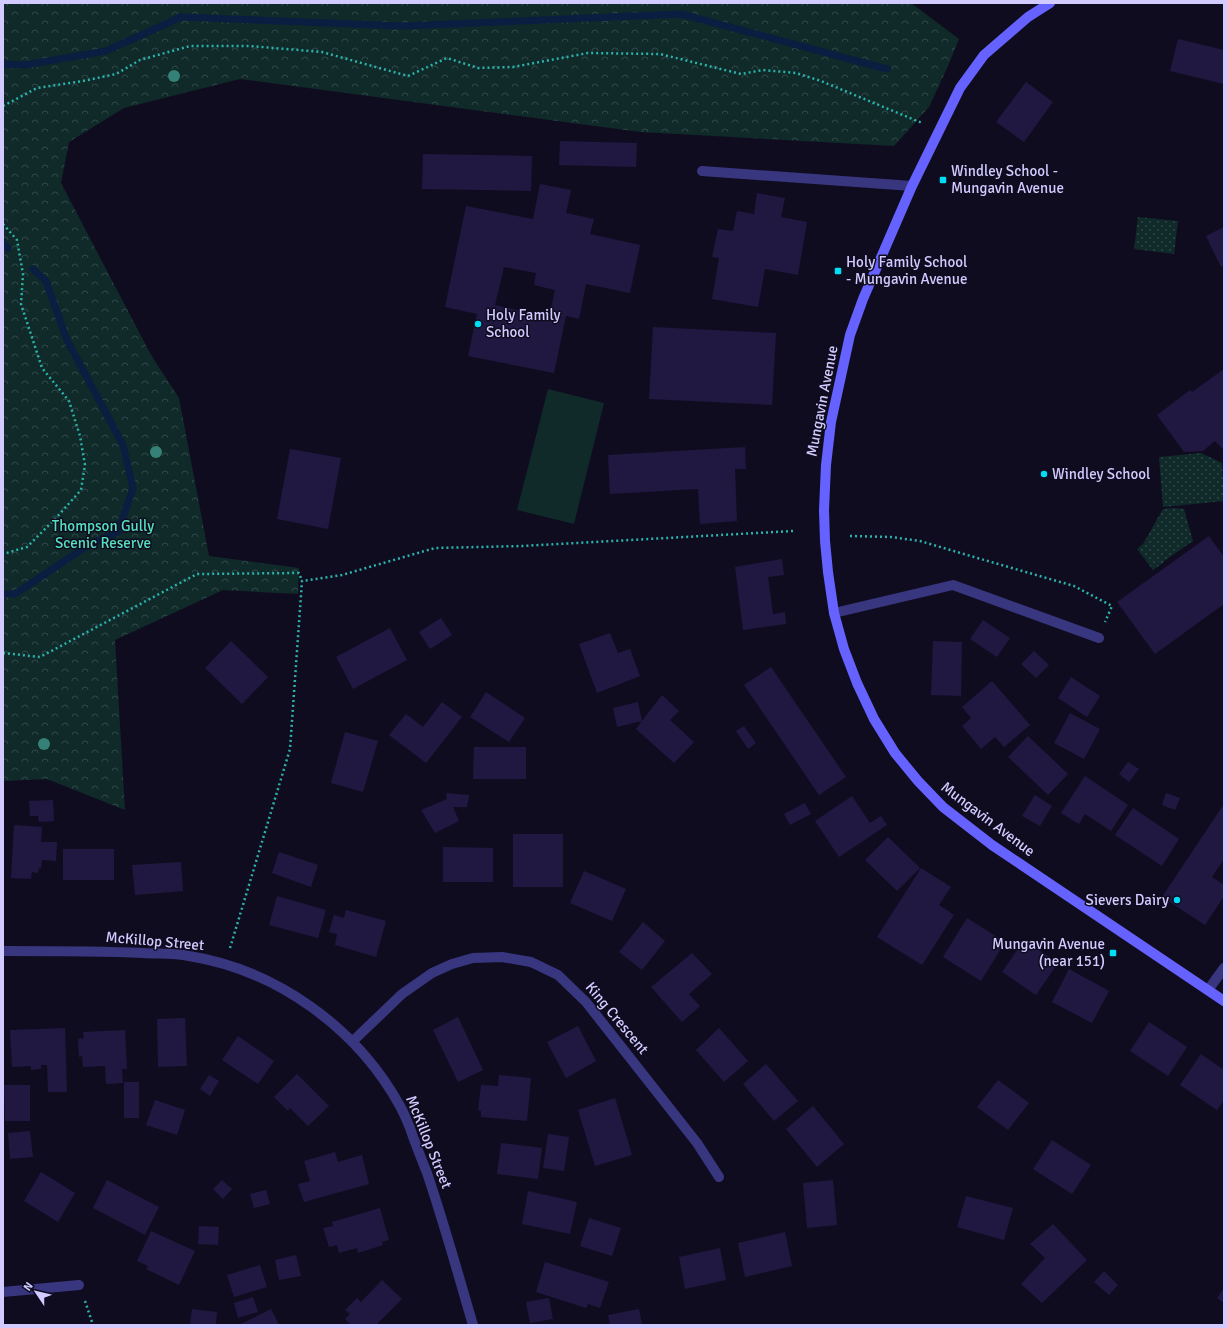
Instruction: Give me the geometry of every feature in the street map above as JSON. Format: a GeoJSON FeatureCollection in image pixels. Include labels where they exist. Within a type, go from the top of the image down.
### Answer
{"type":"FeatureCollection","features":[{"type":"Feature","properties":{"kind":"main road","name":"Mungavin Avenue"},"geometry":{"type":"LineString","coordinates":[[1050,3],[1028,17],[984,55],[960,88],[912,186],[863,299],[850,335],[831,422],[826,465],[824,510],[825,541],[834,613],[856,683],[874,719],[895,754],[938,802],[992,845],[1224,1001]]}},
{"type":"Feature","properties":{"kind":"street"},"geometry":{"type":"LineString","coordinates":[[702,171],[912,186]]}},
{"type":"Feature","properties":{"kind":"street"},"geometry":{"type":"LineString","coordinates":[[834,613],[953,585],[1099,638]]}},
{"type":"Feature","properties":{"kind":"street","name":"McKillop Street"},"geometry":{"type":"LineString","coordinates":[[3,950],[113,951],[188,955],[226,964],[270,981],[319,1012],[353,1041],[379,1072],[401,1107],[422,1159],[440,1212],[473,1325]]}},
{"type":"Feature","properties":{"kind":"street","name":"King Crescent"},"geometry":{"type":"LineString","coordinates":[[353,1041],[402,994],[432,973],[452,964],[473,958],[502,957],[531,962],[558,975],[586,1002],[697,1143],[719,1177]]}},
{"type":"Feature","properties":{"kind":"street"},"geometry":{"type":"LineString","coordinates":[[1208,990],[1224,968]]}},
{"type":"Feature","properties":{"kind":"street"},"geometry":{"type":"LineString","coordinates":[[3,1292],[79,1285]]}},
{"type":"Feature","properties":{"kind":"path"},"geometry":{"type":"LineString","coordinates":[[3,106],[37,88],[116,74],[140,60],[190,46],[250,46],[322,52],[408,76],[447,58],[478,68],[513,67],[588,53],[660,54],[741,74],[763,70],[796,73],[821,81],[939,131]]}},
{"type":"Feature","properties":{"kind":"path"},"geometry":{"type":"LineString","coordinates":[[3,224],[17,240],[23,274],[21,304],[42,368],[69,401],[80,436],[85,465],[81,490],[56,518],[27,547],[3,554]]}},
{"type":"Feature","properties":{"kind":"path"},"geometry":{"type":"LineString","coordinates":[[302,581],[342,575],[435,548],[522,546],[793,531]]}},
{"type":"Feature","properties":{"kind":"path"},"geometry":{"type":"LineString","coordinates":[[850,536],[891,536],[920,541],[1074,586],[1112,606],[1099,638]]}},
{"type":"Feature","properties":{"kind":"path"},"geometry":{"type":"LineString","coordinates":[[3,653],[40,657],[197,574],[299,573],[302,581],[290,749],[226,964]]}},
{"type":"Feature","properties":{"kind":"path"},"geometry":{"type":"LineString","coordinates":[[79,1285],[93,1325]]}},
{"type":"Feature","properties":{"kind":"green space","name":"Thompson Gully Scenic Reserve"},"geometry":{"type":"Polygon","coordinates":[[[3,3],[911,3],[959,39],[929,107],[894,146],[641,132],[240,79],[124,108],[69,142],[61,183],[151,355],[179,398],[209,556],[299,568],[298,594],[223,590],[115,640],[125,810],[47,779],[3,781],[3,3]]]}},
{"type":"Feature","properties":{"kind":"green space"},"geometry":{"type":"Polygon","coordinates":[[[1138,217],[1178,221],[1174,254],[1134,249],[1138,217]]]}},
{"type":"Feature","properties":{"kind":"green space"},"geometry":{"type":"Polygon","coordinates":[[[548,389],[604,403],[574,524],[517,510],[548,389]]]}},
{"type":"Feature","properties":{"kind":"green space"},"geometry":{"type":"Polygon","coordinates":[[[1201,453],[1222,463],[1224,501],[1163,507],[1159,457],[1201,453]]]}},
{"type":"Feature","properties":{"kind":"green space"},"geometry":{"type":"Polygon","coordinates":[[[1163,509],[1184,509],[1193,541],[1153,570],[1137,549],[1143,544],[1163,509]]]}},
{"type":"Feature","properties":{"kind":"building"},"geometry":{"type":"Polygon","coordinates":[[[1178,39],[1224,50],[1224,84],[1170,71],[1178,39]]]}},
{"type":"Feature","properties":{"kind":"building"},"geometry":{"type":"Polygon","coordinates":[[[1026,82],[1053,102],[1024,142],[996,122],[1026,82]]]}},
{"type":"Feature","properties":{"kind":"building"},"geometry":{"type":"Polygon","coordinates":[[[560,141],[637,143],[636,167],[559,165],[560,141]]]}},
{"type":"Feature","properties":{"kind":"building"},"geometry":{"type":"Polygon","coordinates":[[[423,154],[532,156],[531,191],[422,189],[423,154]]]}},
{"type":"Feature","properties":{"kind":"building"},"geometry":{"type":"Polygon","coordinates":[[[540,184],[571,190],[566,213],[594,219],[590,234],[640,245],[630,293],[586,284],[579,319],[566,316],[554,373],[468,356],[477,314],[445,307],[466,206],[533,219],[540,184]],[[504,267],[495,305],[549,317],[555,290],[534,285],[536,273],[504,267]]]}},
{"type":"Feature","properties":{"kind":"building"},"geometry":{"type":"Polygon","coordinates":[[[757,193],[785,198],[781,217],[807,222],[798,275],[765,269],[758,307],[712,299],[719,258],[712,257],[718,229],[733,231],[737,211],[754,214],[757,193]]]}},
{"type":"Feature","properties":{"kind":"building"},"geometry":{"type":"Polygon","coordinates":[[[1224,227],[1224,265],[1221,267],[1206,236],[1224,227]]]}},
{"type":"Feature","properties":{"kind":"building"},"geometry":{"type":"Polygon","coordinates":[[[653,327],[776,333],[772,405],[649,399],[653,327]]]}},
{"type":"Feature","properties":{"kind":"building"},"geometry":{"type":"Polygon","coordinates":[[[1224,369],[1224,449],[1215,441],[1203,451],[1184,452],[1157,415],[1190,390],[1192,392],[1224,369]]]}},
{"type":"Feature","properties":{"kind":"building"},"geometry":{"type":"Polygon","coordinates":[[[745,447],[746,469],[735,469],[737,521],[700,524],[698,489],[610,494],[608,455],[745,447]]]}},
{"type":"Feature","properties":{"kind":"building"},"geometry":{"type":"Polygon","coordinates":[[[290,449],[341,458],[328,529],[277,519],[290,449]]]}},
{"type":"Feature","properties":{"kind":"building"},"geometry":{"type":"Polygon","coordinates":[[[1209,536],[1224,557],[1224,604],[1155,654],[1117,602],[1209,536]]]}},
{"type":"Feature","properties":{"kind":"building"},"geometry":{"type":"Polygon","coordinates":[[[782,559],[784,575],[768,577],[773,614],[785,612],[786,624],[743,630],[735,567],[782,559]]]}},
{"type":"Feature","properties":{"kind":"building"},"geometry":{"type":"Polygon","coordinates":[[[441,618],[452,635],[430,649],[419,632],[441,618]]]}},
{"type":"Feature","properties":{"kind":"building"},"geometry":{"type":"Polygon","coordinates":[[[983,620],[1010,638],[997,657],[970,639],[983,620]]]}},
{"type":"Feature","properties":{"kind":"building"},"geometry":{"type":"Polygon","coordinates":[[[390,628],[407,660],[353,689],[336,657],[390,628]]]}},
{"type":"Feature","properties":{"kind":"building"},"geometry":{"type":"Polygon","coordinates":[[[610,633],[618,653],[630,649],[640,676],[597,693],[579,644],[610,633]]]}},
{"type":"Feature","properties":{"kind":"building"},"geometry":{"type":"Polygon","coordinates":[[[231,641],[268,677],[242,704],[205,668],[231,641]]]}},
{"type":"Feature","properties":{"kind":"building"},"geometry":{"type":"Polygon","coordinates":[[[933,641],[962,642],[961,696],[931,695],[933,641]]]}},
{"type":"Feature","properties":{"kind":"building"},"geometry":{"type":"Polygon","coordinates":[[[1034,651],[1049,665],[1036,678],[1021,664],[1034,651]]]}},
{"type":"Feature","properties":{"kind":"building"},"geometry":{"type":"Polygon","coordinates":[[[771,667],[846,777],[819,795],[744,685],[771,667]]]}},
{"type":"Feature","properties":{"kind":"building"},"geometry":{"type":"Polygon","coordinates":[[[1071,677],[1100,696],[1087,717],[1058,698],[1071,677]]]}},
{"type":"Feature","properties":{"kind":"building"},"geometry":{"type":"Polygon","coordinates":[[[992,681],[1030,725],[1004,747],[995,737],[981,749],[962,726],[971,718],[962,707],[992,681]]]}},
{"type":"Feature","properties":{"kind":"building"},"geometry":{"type":"Polygon","coordinates":[[[486,692],[525,718],[509,742],[470,717],[486,692]]]}},
{"type":"Feature","properties":{"kind":"building"},"geometry":{"type":"Polygon","coordinates":[[[662,695],[679,711],[670,720],[694,742],[674,763],[636,729],[662,695]]]}},
{"type":"Feature","properties":{"kind":"building"},"geometry":{"type":"Polygon","coordinates":[[[442,702],[462,717],[426,763],[389,735],[406,714],[423,727],[442,702]]]}},
{"type":"Feature","properties":{"kind":"building"},"geometry":{"type":"Polygon","coordinates":[[[638,702],[642,721],[617,727],[613,708],[638,702]]]}},
{"type":"Feature","properties":{"kind":"building"},"geometry":{"type":"Polygon","coordinates":[[[1070,713],[1100,729],[1084,759],[1054,743],[1070,713]]]}},
{"type":"Feature","properties":{"kind":"building"},"geometry":{"type":"Polygon","coordinates":[[[744,726],[756,743],[748,749],[736,731],[744,726]]]}},
{"type":"Feature","properties":{"kind":"building"},"geometry":{"type":"Polygon","coordinates":[[[345,732],[378,741],[363,792],[331,783],[345,732]]]}},
{"type":"Feature","properties":{"kind":"building"},"geometry":{"type":"Polygon","coordinates":[[[1028,736],[1068,774],[1048,795],[1008,757],[1028,736]]]}},
{"type":"Feature","properties":{"kind":"building"},"geometry":{"type":"Polygon","coordinates":[[[474,747],[526,747],[526,779],[473,779],[474,747]]]}},
{"type":"Feature","properties":{"kind":"building"},"geometry":{"type":"Polygon","coordinates":[[[1128,762],[1139,769],[1129,782],[1119,774],[1128,762]]]}},
{"type":"Feature","properties":{"kind":"building"},"geometry":{"type":"Polygon","coordinates":[[[1085,776],[1128,805],[1111,831],[1085,814],[1079,824],[1061,813],[1085,776]]]}},
{"type":"Feature","properties":{"kind":"building"},"geometry":{"type":"Polygon","coordinates":[[[446,793],[469,795],[467,807],[453,807],[459,821],[435,833],[421,810],[447,799],[446,793]]]}},
{"type":"Feature","properties":{"kind":"building"},"geometry":{"type":"Polygon","coordinates":[[[1166,793],[1180,798],[1175,810],[1162,805],[1166,793]]]}},
{"type":"Feature","properties":{"kind":"building"},"geometry":{"type":"Polygon","coordinates":[[[1035,795],[1052,806],[1040,826],[1022,816],[1035,795]]]}},
{"type":"Feature","properties":{"kind":"building"},"geometry":{"type":"Polygon","coordinates":[[[852,796],[870,823],[881,816],[887,825],[839,857],[815,821],[852,796]]]}},
{"type":"Feature","properties":{"kind":"building"},"geometry":{"type":"Polygon","coordinates":[[[53,800],[54,821],[39,822],[38,816],[30,816],[29,801],[53,800]]]}},
{"type":"Feature","properties":{"kind":"building"},"geometry":{"type":"Polygon","coordinates":[[[805,803],[811,814],[790,825],[784,814],[805,803]]]}},
{"type":"Feature","properties":{"kind":"building"},"geometry":{"type":"Polygon","coordinates":[[[1224,804],[1224,859],[1212,877],[1224,885],[1224,896],[1205,925],[1162,897],[1224,804]]]}},
{"type":"Feature","properties":{"kind":"building"},"geometry":{"type":"Polygon","coordinates":[[[1133,808],[1179,839],[1162,866],[1115,835],[1133,808]]]}},
{"type":"Feature","properties":{"kind":"building"},"geometry":{"type":"Polygon","coordinates":[[[14,825],[42,827],[41,842],[57,842],[56,861],[42,860],[41,868],[39,868],[38,873],[32,872],[31,879],[11,878],[14,825]]]}},
{"type":"Feature","properties":{"kind":"building"},"geometry":{"type":"Polygon","coordinates":[[[513,834],[563,834],[563,887],[513,887],[513,834]]]}},
{"type":"Feature","properties":{"kind":"building"},"geometry":{"type":"Polygon","coordinates":[[[888,837],[920,868],[897,891],[865,860],[888,837]]]}},
{"type":"Feature","properties":{"kind":"building"},"geometry":{"type":"Polygon","coordinates":[[[443,847],[493,848],[493,882],[443,882],[443,847]]]}},
{"type":"Feature","properties":{"kind":"building"},"geometry":{"type":"Polygon","coordinates":[[[63,849],[114,849],[114,880],[63,880],[63,849]]]}},
{"type":"Feature","properties":{"kind":"building"},"geometry":{"type":"Polygon","coordinates":[[[279,852],[318,865],[311,887],[272,873],[279,852]]]}},
{"type":"Feature","properties":{"kind":"building"},"geometry":{"type":"Polygon","coordinates":[[[181,862],[183,891],[135,895],[132,865],[181,862]]]}},
{"type":"Feature","properties":{"kind":"building"},"geometry":{"type":"Polygon","coordinates":[[[921,868],[951,887],[939,905],[954,915],[922,965],[877,937],[921,868]]]}},
{"type":"Feature","properties":{"kind":"building"},"geometry":{"type":"Polygon","coordinates":[[[584,871],[626,889],[612,921],[570,903],[584,871]]]}},
{"type":"Feature","properties":{"kind":"building"},"geometry":{"type":"Polygon","coordinates":[[[277,896],[326,910],[318,938],[269,925],[277,896]]]}},
{"type":"Feature","properties":{"kind":"building"},"geometry":{"type":"Polygon","coordinates":[[[346,910],[386,921],[376,957],[335,945],[337,934],[329,932],[334,915],[344,918],[346,910]]]}},
{"type":"Feature","properties":{"kind":"building"},"geometry":{"type":"Polygon","coordinates":[[[967,918],[1005,942],[981,981],[943,957],[967,918]]]}},
{"type":"Feature","properties":{"kind":"building"},"geometry":{"type":"Polygon","coordinates":[[[643,922],[665,941],[642,970],[619,952],[643,922]]]}},
{"type":"Feature","properties":{"kind":"building"},"geometry":{"type":"Polygon","coordinates":[[[1024,940],[1058,963],[1036,995],[1002,972],[1024,940]]]}},
{"type":"Feature","properties":{"kind":"building"},"geometry":{"type":"Polygon","coordinates":[[[692,953],[712,974],[689,994],[700,1006],[682,1022],[651,987],[692,953]]]}},
{"type":"Feature","properties":{"kind":"building"},"geometry":{"type":"Polygon","coordinates":[[[1069,969],[1109,991],[1092,1023],[1052,1002],[1069,969]]]}},
{"type":"Feature","properties":{"kind":"building"},"geometry":{"type":"Polygon","coordinates":[[[458,1017],[483,1070],[458,1082],[433,1030],[458,1017]]]}},
{"type":"Feature","properties":{"kind":"building"},"geometry":{"type":"Polygon","coordinates":[[[185,1018],[187,1066],[158,1067],[157,1019],[185,1018]]]}},
{"type":"Feature","properties":{"kind":"building"},"geometry":{"type":"Polygon","coordinates":[[[1149,1022],[1187,1047],[1168,1076],[1130,1051],[1149,1022]]]}},
{"type":"Feature","properties":{"kind":"building"},"geometry":{"type":"Polygon","coordinates":[[[578,1026],[596,1061],[566,1078],[547,1042],[578,1026]]]}},
{"type":"Feature","properties":{"kind":"building"},"geometry":{"type":"Polygon","coordinates":[[[65,1028],[67,1092],[48,1092],[47,1065],[41,1065],[41,1069],[31,1070],[31,1066],[12,1067],[10,1030],[65,1028]]]}},
{"type":"Feature","properties":{"kind":"building"},"geometry":{"type":"Polygon","coordinates":[[[719,1028],[748,1061],[724,1082],[696,1050],[719,1028]]]}},
{"type":"Feature","properties":{"kind":"building"},"geometry":{"type":"Polygon","coordinates":[[[125,1030],[127,1069],[122,1069],[123,1083],[106,1084],[105,1066],[83,1067],[82,1056],[79,1057],[78,1039],[84,1038],[83,1032],[125,1030]]]}},
{"type":"Feature","properties":{"kind":"building"},"geometry":{"type":"Polygon","coordinates":[[[238,1036],[274,1061],[258,1084],[222,1060],[238,1036]]]}},
{"type":"Feature","properties":{"kind":"building"},"geometry":{"type":"Polygon","coordinates":[[[1201,1054],[1224,1070],[1224,1100],[1217,1110],[1180,1085],[1201,1054]]]}},
{"type":"Feature","properties":{"kind":"building"},"geometry":{"type":"Polygon","coordinates":[[[766,1064],[798,1101],[774,1121],[743,1084],[766,1064]]]}},
{"type":"Feature","properties":{"kind":"building"},"geometry":{"type":"Polygon","coordinates":[[[297,1074],[329,1106],[308,1126],[290,1108],[288,1111],[274,1097],[297,1074]]]}},
{"type":"Feature","properties":{"kind":"building"},"geometry":{"type":"Polygon","coordinates":[[[209,1075],[219,1081],[210,1096],[200,1089],[209,1075]]]}},
{"type":"Feature","properties":{"kind":"building"},"geometry":{"type":"Polygon","coordinates":[[[499,1075],[531,1078],[527,1121],[481,1117],[481,1111],[478,1110],[481,1085],[498,1086],[499,1075]]]}},
{"type":"Feature","properties":{"kind":"building"},"geometry":{"type":"Polygon","coordinates":[[[998,1080],[1029,1103],[1008,1130],[977,1107],[998,1080]]]}},
{"type":"Feature","properties":{"kind":"building"},"geometry":{"type":"Polygon","coordinates":[[[124,1082],[139,1082],[139,1118],[124,1118],[124,1082]]]}},
{"type":"Feature","properties":{"kind":"building"},"geometry":{"type":"Polygon","coordinates":[[[4,1085],[30,1085],[30,1121],[5,1121],[4,1085]]]}},
{"type":"Feature","properties":{"kind":"building"},"geometry":{"type":"Polygon","coordinates":[[[615,1098],[632,1155],[595,1166],[578,1110],[615,1098]]]}},
{"type":"Feature","properties":{"kind":"building"},"geometry":{"type":"Polygon","coordinates":[[[155,1100],[185,1110],[177,1135],[146,1125],[155,1100]]]}},
{"type":"Feature","properties":{"kind":"building"},"geometry":{"type":"Polygon","coordinates":[[[813,1106],[844,1144],[817,1167],[786,1129],[813,1106]]]}},
{"type":"Feature","properties":{"kind":"building"},"geometry":{"type":"Polygon","coordinates":[[[30,1131],[33,1157],[10,1159],[8,1133],[30,1131]]]}},
{"type":"Feature","properties":{"kind":"building"},"geometry":{"type":"Polygon","coordinates":[[[548,1134],[569,1137],[564,1171],[543,1168],[548,1134]]]}},
{"type":"Feature","properties":{"kind":"building"},"geometry":{"type":"Polygon","coordinates":[[[1052,1140],[1091,1165],[1072,1194],[1033,1169],[1052,1140]]]}},
{"type":"Feature","properties":{"kind":"building"},"geometry":{"type":"Polygon","coordinates":[[[501,1143],[542,1148],[538,1179],[497,1174],[501,1143]]]}},
{"type":"Feature","properties":{"kind":"building"},"geometry":{"type":"Polygon","coordinates":[[[335,1152],[338,1162],[362,1155],[369,1184],[304,1202],[298,1184],[310,1181],[304,1161],[335,1152]]]}},
{"type":"Feature","properties":{"kind":"building"},"geometry":{"type":"Polygon","coordinates":[[[41,1172],[75,1193],[58,1222],[24,1201],[41,1172]]]}},
{"type":"Feature","properties":{"kind":"building"},"geometry":{"type":"Polygon","coordinates":[[[107,1180],[159,1207],[145,1235],[93,1208],[107,1180]]]}},
{"type":"Feature","properties":{"kind":"building"},"geometry":{"type":"Polygon","coordinates":[[[222,1180],[232,1189],[223,1199],[213,1189],[222,1180]]]}},
{"type":"Feature","properties":{"kind":"building"},"geometry":{"type":"Polygon","coordinates":[[[833,1180],[837,1225],[807,1228],[803,1183],[833,1180]]]}},
{"type":"Feature","properties":{"kind":"building"},"geometry":{"type":"Polygon","coordinates":[[[266,1190],[270,1204],[254,1208],[250,1194],[266,1190]]]}},
{"type":"Feature","properties":{"kind":"building"},"geometry":{"type":"Polygon","coordinates":[[[528,1191],[577,1202],[570,1234],[522,1224],[528,1191]]]}},
{"type":"Feature","properties":{"kind":"building"},"geometry":{"type":"Polygon","coordinates":[[[966,1196],[1013,1208],[1004,1240],[957,1227],[966,1196]]]}},
{"type":"Feature","properties":{"kind":"building"},"geometry":{"type":"Polygon","coordinates":[[[380,1208],[389,1240],[382,1242],[383,1245],[358,1253],[357,1248],[339,1253],[337,1245],[329,1247],[323,1228],[333,1226],[332,1222],[380,1208]]]}},
{"type":"Feature","properties":{"kind":"building"},"geometry":{"type":"Polygon","coordinates":[[[589,1218],[621,1228],[612,1256],[580,1246],[589,1218]]]}},
{"type":"Feature","properties":{"kind":"building"},"geometry":{"type":"Polygon","coordinates":[[[1053,1224],[1087,1260],[1042,1303],[1021,1284],[1045,1258],[1030,1244],[1053,1224]]]}},
{"type":"Feature","properties":{"kind":"building"},"geometry":{"type":"Polygon","coordinates":[[[199,1226],[219,1227],[218,1245],[198,1244],[199,1226]]]}},
{"type":"Feature","properties":{"kind":"building"},"geometry":{"type":"Polygon","coordinates":[[[151,1231],[195,1251],[179,1285],[146,1269],[148,1266],[137,1261],[151,1231]]]}},
{"type":"Feature","properties":{"kind":"building"},"geometry":{"type":"Polygon","coordinates":[[[785,1232],[792,1266],[745,1277],[738,1243],[785,1232]]]}},
{"type":"Feature","properties":{"kind":"building"},"geometry":{"type":"Polygon","coordinates":[[[720,1248],[726,1280],[685,1289],[679,1257],[720,1248]]]}},
{"type":"Feature","properties":{"kind":"building"},"geometry":{"type":"Polygon","coordinates":[[[296,1255],[301,1276],[279,1280],[275,1260],[296,1255]]]}},
{"type":"Feature","properties":{"kind":"building"},"geometry":{"type":"Polygon","coordinates":[[[545,1262],[609,1282],[600,1308],[588,1304],[586,1308],[536,1292],[545,1262]]]}},
{"type":"Feature","properties":{"kind":"building"},"geometry":{"type":"Polygon","coordinates":[[[260,1265],[267,1287],[234,1297],[227,1275],[260,1265]]]}},
{"type":"Feature","properties":{"kind":"building"},"geometry":{"type":"Polygon","coordinates":[[[1104,1271],[1118,1285],[1109,1295],[1094,1282],[1104,1271]]]}},
{"type":"Feature","properties":{"kind":"building"},"geometry":{"type":"Polygon","coordinates":[[[382,1280],[402,1299],[376,1325],[351,1325],[345,1319],[350,1314],[345,1310],[357,1298],[361,1302],[382,1280]]]}},
{"type":"Feature","properties":{"kind":"building"},"geometry":{"type":"Polygon","coordinates":[[[1224,1288],[1224,1303],[1217,1298],[1224,1288]]]}},
{"type":"Feature","properties":{"kind":"building"},"geometry":{"type":"Polygon","coordinates":[[[253,1297],[258,1312],[238,1318],[234,1303],[253,1297]]]}},
{"type":"Feature","properties":{"kind":"building"},"geometry":{"type":"Polygon","coordinates":[[[549,1298],[553,1319],[530,1323],[526,1302],[549,1298]]]}},
{"type":"Feature","properties":{"kind":"building"},"geometry":{"type":"Polygon","coordinates":[[[192,1309],[217,1312],[216,1325],[190,1325],[192,1309]]]}},
{"type":"Feature","properties":{"kind":"building"},"geometry":{"type":"Polygon","coordinates":[[[271,1309],[279,1325],[239,1325],[271,1309]]]}},
{"type":"Feature","properties":{"kind":"building"},"geometry":{"type":"Polygon","coordinates":[[[639,1309],[642,1325],[610,1325],[608,1315],[639,1309]]]}},
{"type":"Feature","properties":{"kind":"waterway"},"geometry":{"type":"LineString","coordinates":[[3,64],[25,65],[106,51],[181,17],[403,26],[681,14],[887,69]]}},
{"type":"Feature","properties":{"kind":"waterway"},"geometry":{"type":"LineString","coordinates":[[3,243],[8,248]]}},
{"type":"Feature","properties":{"kind":"waterway"},"geometry":{"type":"LineString","coordinates":[[3,594],[15,594],[90,544],[118,532],[133,488],[123,445],[67,340],[46,281],[33,269]]}},
{"type":"Feature","properties":{"kind":"place","name":"Windley School - Mungavin Avenue"},"geometry":{"type":"Point","coordinates":[943,180]}},
{"type":"Feature","properties":{"kind":"place","name":"Holy Family School - Mungavin Avenue"},"geometry":{"type":"Point","coordinates":[838,271]}},
{"type":"Feature","properties":{"kind":"place","name":"Holy Family School"},"geometry":{"type":"Point","coordinates":[478,324]}},
{"type":"Feature","properties":{"kind":"place","name":"Windley School"},"geometry":{"type":"Point","coordinates":[1044,474]}},
{"type":"Feature","properties":{"kind":"place","name":"Sievers Dairy"},"geometry":{"type":"Point","coordinates":[1177,900]}},
{"type":"Feature","properties":{"kind":"place","name":"Mungavin Avenue (near 151)"},"geometry":{"type":"Point","coordinates":[1113,953]}}]}
